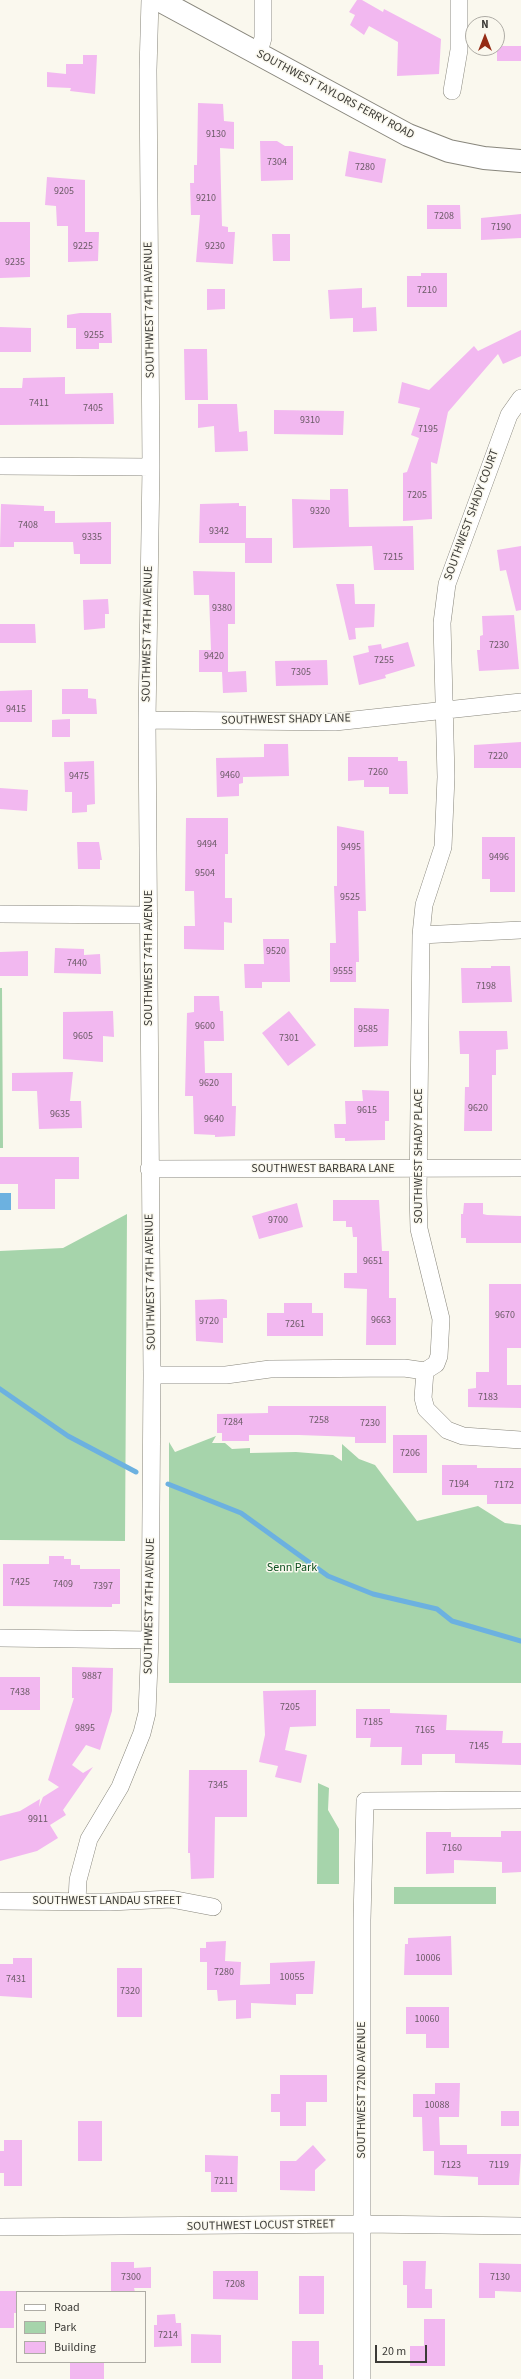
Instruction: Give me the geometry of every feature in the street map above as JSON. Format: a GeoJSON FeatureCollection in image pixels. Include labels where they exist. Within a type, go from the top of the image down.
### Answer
{"type":"FeatureCollection","features":[{"type":"Feature","properties":{"kind":"street","name":"SOUTHWEST 74TH AVENUE"},"geometry":{"type":"LineString","coordinates":[[77,1901],[78,1880],[89,1839],[120,1788],[142,1733],[147,1714],[150,1640],[152,1375],[149,1169],[147,720],[151,467],[148,78],[150,0]]}},
{"type":"Feature","properties":{"kind":"street","name":"SOUTHWEST TAYLORS FERRY ROAD"},"geometry":{"type":"LineString","coordinates":[[159,0],[368,115],[414,137],[449,151],[484,158],[521,161]]}},
{"type":"Feature","properties":{"kind":"street"},"geometry":{"type":"LineString","coordinates":[[258,54],[263,38],[263,0]]}},
{"type":"Feature","properties":{"kind":"street"},"geometry":{"type":"LineString","coordinates":[[452,91],[459,50],[459,0]]}},
{"type":"Feature","properties":{"kind":"street","name":"SOUTHWEST SHADY COURT"},"geometry":{"type":"LineString","coordinates":[[444,709],[442,623],[447,584],[509,415],[521,398]]}},
{"type":"Feature","properties":{"kind":"street"},"geometry":{"type":"LineString","coordinates":[[0,466],[151,467]]}},
{"type":"Feature","properties":{"kind":"street","name":"SOUTHWEST SHADY LANE"},"geometry":{"type":"LineString","coordinates":[[147,720],[335,722],[444,709],[521,702]]}},
{"type":"Feature","properties":{"kind":"street","name":"SOUTHWEST SHADY PLACE"},"geometry":{"type":"LineString","coordinates":[[425,1371],[436,1364],[439,1356],[441,1319],[419,1230],[418,1169],[421,935],[424,906],[443,847],[446,777],[444,709]]}},
{"type":"Feature","properties":{"kind":"street"},"geometry":{"type":"LineString","coordinates":[[0,914],[149,915]]}},
{"type":"Feature","properties":{"kind":"street"},"geometry":{"type":"LineString","coordinates":[[421,935],[521,930]]}},
{"type":"Feature","properties":{"kind":"street","name":"SOUTHWEST BARBARA LANE"},"geometry":{"type":"LineString","coordinates":[[149,1169],[521,1168]]}},
{"type":"Feature","properties":{"kind":"street"},"geometry":{"type":"LineString","coordinates":[[152,1375],[226,1375],[270,1369],[404,1368],[425,1371],[423,1398],[426,1409],[447,1430],[464,1436],[521,1440]]}},
{"type":"Feature","properties":{"kind":"street"},"geometry":{"type":"LineString","coordinates":[[0,1638],[150,1640]]}},
{"type":"Feature","properties":{"kind":"street","name":"SOUTHWEST 72ND AVENUE"},"geometry":{"type":"LineString","coordinates":[[362,2379],[362,1920],[365,1801],[521,1800]]}},
{"type":"Feature","properties":{"kind":"street","name":"SOUTHWEST LANDAU STREET"},"geometry":{"type":"LineString","coordinates":[[0,1901],[110,1902],[172,1899],[213,1906]]}},
{"type":"Feature","properties":{"kind":"street","name":"SOUTHWEST LOCUST STREET"},"geometry":{"type":"LineString","coordinates":[[0,2227],[362,2224],[521,2226]]}},
{"type":"Feature","properties":{"kind":"green space"},"geometry":{"type":"Polygon","coordinates":[[[0,988],[2,988],[3,1148],[0,1148],[0,988]]]}},
{"type":"Feature","properties":{"kind":"green space"},"geometry":{"type":"Polygon","coordinates":[[[127,1214],[125,1541],[0,1540],[0,1251],[63,1248],[127,1214]]]}},
{"type":"Feature","properties":{"kind":"green space","name":"Senn Park"},"geometry":{"type":"Polygon","coordinates":[[[216,1436],[212,1443],[225,1443],[232,1449],[250,1448],[250,1453],[296,1452],[333,1455],[342,1461],[342,1444],[359,1459],[375,1465],[417,1521],[478,1506],[505,1523],[521,1525],[521,1683],[169,1683],[169,1442],[175,1452],[216,1436]]]}},
{"type":"Feature","properties":{"kind":"green space"},"geometry":{"type":"Polygon","coordinates":[[[318,1783],[329,1788],[328,1810],[339,1829],[339,1884],[317,1884],[318,1783]]]}},
{"type":"Feature","properties":{"kind":"green space"},"geometry":{"type":"Polygon","coordinates":[[[394,1887],[496,1887],[496,1904],[394,1904],[394,1887]]]}},
{"type":"Feature","properties":{"kind":"water"},"geometry":{"type":"Polygon","coordinates":[[[0,1193],[11,1193],[11,1210],[0,1210],[0,1193]]]}},
{"type":"Feature","properties":{"kind":"building"},"geometry":{"type":"Polygon","coordinates":[[[357,0],[362,0],[383,12],[384,9],[441,39],[439,74],[397,76],[398,42],[369,26],[364,35],[350,25],[355,15],[349,12],[357,0]]]}},
{"type":"Feature","properties":{"kind":"building"},"geometry":{"type":"Polygon","coordinates":[[[505,46],[521,46],[521,61],[497,61],[497,56],[505,56],[505,46]]]}},
{"type":"Feature","properties":{"kind":"building"},"geometry":{"type":"Polygon","coordinates":[[[83,55],[97,55],[95,94],[70,91],[71,88],[47,87],[47,72],[66,74],[66,64],[83,64],[83,55]]]}},
{"type":"Feature","properties":{"kind":"building"},"geometry":{"type":"Polygon","coordinates":[[[198,103],[223,104],[224,121],[234,122],[234,149],[220,148],[222,226],[228,227],[228,232],[235,232],[233,264],[196,262],[200,215],[191,215],[190,183],[194,183],[194,165],[197,165],[198,103]]]}},
{"type":"Feature","properties":{"kind":"building"},"geometry":{"type":"Polygon","coordinates":[[[260,141],[277,141],[285,146],[293,146],[293,180],[261,181],[260,141]]]}},
{"type":"Feature","properties":{"kind":"building"},"geometry":{"type":"Polygon","coordinates":[[[349,151],[386,159],[382,183],[345,176],[349,151]]]}},
{"type":"Feature","properties":{"kind":"building"},"geometry":{"type":"Polygon","coordinates":[[[47,177],[85,180],[85,232],[99,232],[98,261],[68,262],[68,226],[57,226],[56,206],[45,205],[47,177]]]}},
{"type":"Feature","properties":{"kind":"building"},"geometry":{"type":"Polygon","coordinates":[[[427,205],[460,205],[461,229],[427,229],[427,205]]]}},
{"type":"Feature","properties":{"kind":"building"},"geometry":{"type":"Polygon","coordinates":[[[521,214],[521,238],[481,240],[481,218],[521,214]]]}},
{"type":"Feature","properties":{"kind":"building"},"geometry":{"type":"Polygon","coordinates":[[[0,222],[30,222],[30,277],[0,278],[0,222]]]}},
{"type":"Feature","properties":{"kind":"building"},"geometry":{"type":"Polygon","coordinates":[[[272,234],[290,234],[290,261],[273,261],[272,234]]]}},
{"type":"Feature","properties":{"kind":"building"},"geometry":{"type":"Polygon","coordinates":[[[421,273],[447,273],[447,307],[407,307],[407,276],[421,276],[421,273]]]}},
{"type":"Feature","properties":{"kind":"building"},"geometry":{"type":"Polygon","coordinates":[[[362,288],[362,308],[376,307],[377,331],[353,332],[353,318],[330,319],[328,290],[362,288]]]}},
{"type":"Feature","properties":{"kind":"building"},"geometry":{"type":"Polygon","coordinates":[[[207,289],[225,289],[225,309],[207,310],[207,289]]]}},
{"type":"Feature","properties":{"kind":"building"},"geometry":{"type":"Polygon","coordinates":[[[80,313],[111,313],[112,343],[99,343],[99,349],[76,349],[76,328],[67,328],[67,315],[80,313]]]}},
{"type":"Feature","properties":{"kind":"building"},"geometry":{"type":"Polygon","coordinates":[[[0,327],[31,328],[31,352],[0,352],[0,327]]]}},
{"type":"Feature","properties":{"kind":"building"},"geometry":{"type":"Polygon","coordinates":[[[521,330],[521,356],[503,364],[498,354],[448,412],[437,464],[431,462],[432,519],[403,521],[403,473],[407,472],[419,438],[411,435],[420,408],[398,403],[402,382],[429,390],[474,346],[478,351],[521,330]]]}},
{"type":"Feature","properties":{"kind":"building"},"geometry":{"type":"Polygon","coordinates":[[[184,349],[207,349],[208,400],[185,400],[184,349]]]}},
{"type":"Feature","properties":{"kind":"building"},"geometry":{"type":"Polygon","coordinates":[[[65,377],[65,394],[113,393],[114,424],[0,425],[0,388],[22,388],[23,378],[65,377]]]}},
{"type":"Feature","properties":{"kind":"building"},"geometry":{"type":"Polygon","coordinates":[[[198,404],[237,404],[239,432],[247,431],[248,451],[215,452],[214,426],[198,428],[198,404]]]}},
{"type":"Feature","properties":{"kind":"building"},"geometry":{"type":"Polygon","coordinates":[[[274,410],[344,411],[343,435],[274,434],[274,410]]]}},
{"type":"Feature","properties":{"kind":"building"},"geometry":{"type":"Polygon","coordinates":[[[330,489],[348,489],[349,527],[413,526],[414,570],[374,570],[372,546],[293,548],[292,499],[330,500],[330,489]]]}},
{"type":"Feature","properties":{"kind":"building"},"geometry":{"type":"Polygon","coordinates":[[[239,503],[239,506],[246,506],[246,538],[272,538],[272,563],[245,563],[245,543],[199,543],[200,504],[239,503]]]}},
{"type":"Feature","properties":{"kind":"building"},"geometry":{"type":"Polygon","coordinates":[[[1,504],[44,506],[44,511],[55,511],[55,523],[111,522],[111,564],[80,564],[80,554],[74,554],[73,542],[14,542],[14,547],[0,547],[1,504]]]}},
{"type":"Feature","properties":{"kind":"building"},"geometry":{"type":"Polygon","coordinates":[[[521,546],[521,610],[516,611],[506,570],[500,571],[497,550],[521,546]]]}},
{"type":"Feature","properties":{"kind":"building"},"geometry":{"type":"Polygon","coordinates":[[[193,571],[235,572],[235,624],[228,624],[228,672],[246,671],[247,692],[223,693],[222,672],[199,672],[199,650],[211,650],[209,595],[194,595],[193,571]]]}},
{"type":"Feature","properties":{"kind":"building"},"geometry":{"type":"Polygon","coordinates":[[[336,584],[354,584],[355,604],[375,604],[374,627],[355,628],[356,639],[349,640],[336,584]]]}},
{"type":"Feature","properties":{"kind":"building"},"geometry":{"type":"Polygon","coordinates":[[[108,599],[109,614],[105,614],[105,628],[84,630],[83,600],[108,599]]]}},
{"type":"Feature","properties":{"kind":"building"},"geometry":{"type":"Polygon","coordinates":[[[514,615],[519,669],[479,671],[477,650],[480,650],[480,636],[483,635],[482,616],[514,615]]]}},
{"type":"Feature","properties":{"kind":"building"},"geometry":{"type":"Polygon","coordinates":[[[0,624],[35,624],[36,643],[0,643],[0,624]]]}},
{"type":"Feature","properties":{"kind":"building"},"geometry":{"type":"Polygon","coordinates":[[[408,642],[415,666],[385,675],[386,678],[359,685],[353,656],[369,652],[368,646],[381,644],[382,649],[408,642]]]}},
{"type":"Feature","properties":{"kind":"building"},"geometry":{"type":"Polygon","coordinates":[[[327,660],[328,685],[276,686],[275,661],[327,660]]]}},
{"type":"Feature","properties":{"kind":"building"},"geometry":{"type":"Polygon","coordinates":[[[62,689],[88,689],[88,698],[96,699],[97,714],[62,714],[62,689]]]}},
{"type":"Feature","properties":{"kind":"building"},"geometry":{"type":"Polygon","coordinates":[[[32,690],[32,722],[0,722],[0,691],[32,690]]]}},
{"type":"Feature","properties":{"kind":"building"},"geometry":{"type":"Polygon","coordinates":[[[70,719],[70,737],[52,737],[52,720],[70,719]]]}},
{"type":"Feature","properties":{"kind":"building"},"geometry":{"type":"Polygon","coordinates":[[[521,742],[521,768],[474,768],[474,745],[521,742]]]}},
{"type":"Feature","properties":{"kind":"building"},"geometry":{"type":"Polygon","coordinates":[[[264,744],[288,744],[289,776],[243,777],[243,783],[239,784],[239,796],[217,797],[216,758],[264,757],[264,744]]]}},
{"type":"Feature","properties":{"kind":"building"},"geometry":{"type":"Polygon","coordinates":[[[348,757],[398,757],[398,761],[407,761],[408,794],[389,794],[389,787],[364,787],[364,780],[348,781],[348,757]]]}},
{"type":"Feature","properties":{"kind":"building"},"geometry":{"type":"Polygon","coordinates":[[[94,761],[95,804],[87,805],[87,812],[72,813],[72,792],[65,792],[64,762],[94,761]]]}},
{"type":"Feature","properties":{"kind":"building"},"geometry":{"type":"Polygon","coordinates":[[[0,788],[28,790],[27,811],[0,809],[0,788]]]}},
{"type":"Feature","properties":{"kind":"building"},"geometry":{"type":"Polygon","coordinates":[[[186,818],[228,818],[228,854],[225,854],[225,898],[232,898],[232,923],[224,922],[224,950],[184,949],[184,926],[195,926],[194,891],[185,891],[186,818]]]}},
{"type":"Feature","properties":{"kind":"building"},"geometry":{"type":"Polygon","coordinates":[[[337,826],[364,831],[366,911],[358,911],[359,962],[356,962],[356,982],[330,982],[330,943],[336,943],[334,886],[337,886],[337,826]]]}},
{"type":"Feature","properties":{"kind":"building"},"geometry":{"type":"Polygon","coordinates":[[[482,837],[515,837],[515,892],[490,892],[490,879],[482,879],[482,837]]]}},
{"type":"Feature","properties":{"kind":"building"},"geometry":{"type":"Polygon","coordinates":[[[77,842],[99,842],[102,860],[100,860],[100,869],[78,869],[77,842]]]}},
{"type":"Feature","properties":{"kind":"building"},"geometry":{"type":"Polygon","coordinates":[[[263,939],[289,939],[290,982],[262,982],[262,988],[245,988],[244,964],[264,964],[263,939]]]}},
{"type":"Feature","properties":{"kind":"building"},"geometry":{"type":"Polygon","coordinates":[[[55,948],[84,949],[84,955],[100,954],[101,974],[54,973],[55,948]]]}},
{"type":"Feature","properties":{"kind":"building"},"geometry":{"type":"Polygon","coordinates":[[[28,951],[28,976],[0,976],[0,952],[28,951]]]}},
{"type":"Feature","properties":{"kind":"building"},"geometry":{"type":"Polygon","coordinates":[[[491,966],[510,966],[512,1002],[462,1003],[461,968],[491,968],[491,966]]]}},
{"type":"Feature","properties":{"kind":"building"},"geometry":{"type":"Polygon","coordinates":[[[194,996],[219,996],[220,1011],[223,1011],[224,1041],[204,1041],[205,1073],[232,1073],[232,1106],[236,1106],[235,1136],[215,1137],[215,1135],[194,1134],[193,1096],[185,1096],[187,1013],[194,1012],[194,996]]]}},
{"type":"Feature","properties":{"kind":"building"},"geometry":{"type":"Polygon","coordinates":[[[354,1008],[389,1009],[388,1046],[354,1047],[354,1008]]]}},
{"type":"Feature","properties":{"kind":"building"},"geometry":{"type":"Polygon","coordinates":[[[113,1011],[114,1037],[103,1036],[103,1062],[63,1059],[63,1012],[113,1011]]]}},
{"type":"Feature","properties":{"kind":"building"},"geometry":{"type":"Polygon","coordinates":[[[289,1011],[316,1045],[288,1066],[262,1033],[289,1011]]]}},
{"type":"Feature","properties":{"kind":"building"},"geometry":{"type":"Polygon","coordinates":[[[459,1031],[507,1031],[508,1049],[496,1050],[496,1075],[492,1075],[492,1131],[464,1131],[465,1087],[469,1087],[469,1054],[460,1054],[459,1031]]]}},
{"type":"Feature","properties":{"kind":"building"},"geometry":{"type":"Polygon","coordinates":[[[73,1072],[70,1101],[81,1101],[82,1128],[39,1129],[37,1091],[12,1091],[12,1073],[73,1072]]]}},
{"type":"Feature","properties":{"kind":"building"},"geometry":{"type":"Polygon","coordinates":[[[362,1090],[389,1091],[389,1121],[385,1121],[385,1140],[345,1141],[345,1138],[335,1138],[334,1124],[346,1124],[345,1101],[363,1101],[362,1090]]]}},
{"type":"Feature","properties":{"kind":"building"},"geometry":{"type":"Polygon","coordinates":[[[0,1157],[79,1157],[79,1179],[55,1179],[55,1209],[18,1209],[18,1184],[0,1184],[0,1157]]]}},
{"type":"Feature","properties":{"kind":"building"},"geometry":{"type":"Polygon","coordinates":[[[333,1200],[379,1200],[382,1251],[389,1251],[389,1298],[396,1298],[396,1345],[366,1345],[367,1289],[344,1288],[344,1273],[357,1273],[357,1237],[353,1237],[352,1227],[346,1227],[346,1221],[333,1221],[333,1200]]]}},
{"type":"Feature","properties":{"kind":"building"},"geometry":{"type":"Polygon","coordinates":[[[297,1203],[303,1227],[259,1239],[252,1216],[297,1203]]]}},
{"type":"Feature","properties":{"kind":"building"},"geometry":{"type":"Polygon","coordinates":[[[464,1203],[483,1203],[483,1214],[487,1215],[521,1216],[521,1243],[466,1243],[466,1238],[461,1238],[461,1214],[463,1214],[464,1203]]]}},
{"type":"Feature","properties":{"kind":"building"},"geometry":{"type":"Polygon","coordinates":[[[489,1284],[521,1284],[521,1348],[507,1348],[507,1385],[521,1385],[521,1408],[468,1407],[468,1389],[476,1388],[476,1372],[489,1372],[489,1284]]]}},
{"type":"Feature","properties":{"kind":"building"},"geometry":{"type":"Polygon","coordinates":[[[195,1300],[227,1300],[227,1318],[223,1318],[223,1343],[196,1341],[195,1300]]]}},
{"type":"Feature","properties":{"kind":"building"},"geometry":{"type":"Polygon","coordinates":[[[284,1303],[312,1303],[312,1313],[323,1313],[323,1336],[267,1336],[267,1313],[284,1313],[284,1303]]]}},
{"type":"Feature","properties":{"kind":"building"},"geometry":{"type":"Polygon","coordinates":[[[268,1406],[386,1406],[386,1443],[355,1443],[355,1437],[299,1435],[249,1435],[249,1441],[222,1441],[222,1433],[217,1433],[217,1414],[268,1413],[268,1406]]]}},
{"type":"Feature","properties":{"kind":"building"},"geometry":{"type":"Polygon","coordinates":[[[393,1435],[427,1435],[427,1473],[393,1473],[393,1435]]]}},
{"type":"Feature","properties":{"kind":"building"},"geometry":{"type":"Polygon","coordinates":[[[442,1465],[477,1465],[477,1468],[521,1468],[521,1504],[487,1504],[487,1495],[442,1495],[442,1465]]]}},
{"type":"Feature","properties":{"kind":"building"},"geometry":{"type":"Polygon","coordinates":[[[49,1556],[64,1556],[64,1559],[71,1559],[71,1565],[80,1565],[80,1569],[120,1569],[120,1604],[112,1604],[112,1607],[3,1606],[3,1564],[49,1564],[49,1556]]]}},
{"type":"Feature","properties":{"kind":"building"},"geometry":{"type":"Polygon","coordinates":[[[72,1667],[113,1668],[112,1711],[100,1750],[86,1745],[72,1765],[83,1773],[93,1767],[63,1810],[66,1815],[50,1825],[58,1838],[37,1851],[0,1861],[0,1816],[20,1811],[40,1799],[39,1807],[43,1797],[59,1787],[48,1780],[74,1698],[72,1698],[72,1667]]]}},
{"type":"Feature","properties":{"kind":"building"},"geometry":{"type":"Polygon","coordinates":[[[0,1677],[40,1677],[40,1710],[0,1710],[0,1677]]]}},
{"type":"Feature","properties":{"kind":"building"},"geometry":{"type":"Polygon","coordinates":[[[316,1690],[316,1726],[290,1727],[285,1750],[307,1755],[301,1783],[275,1777],[278,1766],[259,1762],[265,1735],[263,1691],[316,1690]]]}},
{"type":"Feature","properties":{"kind":"building"},"geometry":{"type":"Polygon","coordinates":[[[356,1709],[390,1709],[390,1713],[447,1715],[446,1730],[503,1731],[502,1743],[521,1743],[521,1765],[455,1763],[455,1754],[422,1754],[422,1765],[401,1765],[402,1747],[370,1747],[371,1738],[356,1738],[356,1709]]]}},
{"type":"Feature","properties":{"kind":"building"},"geometry":{"type":"Polygon","coordinates":[[[189,1770],[247,1770],[247,1817],[215,1817],[214,1878],[191,1879],[190,1853],[188,1853],[189,1770]]]}},
{"type":"Feature","properties":{"kind":"building"},"geometry":{"type":"Polygon","coordinates":[[[501,1831],[521,1831],[521,1872],[502,1873],[502,1862],[454,1860],[454,1873],[426,1874],[426,1832],[451,1832],[451,1837],[501,1837],[501,1831]]]}},
{"type":"Feature","properties":{"kind":"building"},"geometry":{"type":"Polygon","coordinates":[[[451,1936],[452,1975],[404,1975],[405,1944],[408,1944],[408,1938],[451,1936]]]}},
{"type":"Feature","properties":{"kind":"building"},"geometry":{"type":"Polygon","coordinates":[[[226,1941],[225,1961],[241,1962],[240,1985],[270,1984],[270,1963],[315,1961],[313,1994],[296,1994],[296,2005],[251,2003],[251,2018],[236,2019],[236,2000],[218,2001],[217,1990],[207,1990],[207,1962],[200,1962],[200,1948],[206,1948],[206,1942],[226,1941]]]}},
{"type":"Feature","properties":{"kind":"building"},"geometry":{"type":"Polygon","coordinates":[[[13,1958],[32,1958],[32,1998],[0,1996],[0,1964],[13,1964],[13,1958]]]}},
{"type":"Feature","properties":{"kind":"building"},"geometry":{"type":"Polygon","coordinates":[[[117,1968],[142,1968],[142,2017],[117,2017],[117,1968]]]}},
{"type":"Feature","properties":{"kind":"building"},"geometry":{"type":"Polygon","coordinates":[[[406,2007],[449,2007],[449,2048],[426,2048],[426,2034],[406,2034],[406,2007]]]}},
{"type":"Feature","properties":{"kind":"building"},"geometry":{"type":"Polygon","coordinates":[[[280,2075],[327,2075],[327,2102],[306,2102],[306,2126],[280,2126],[280,2112],[271,2112],[271,2094],[280,2094],[280,2075]]]}},
{"type":"Feature","properties":{"kind":"building"},"geometry":{"type":"Polygon","coordinates":[[[435,2083],[460,2083],[459,2117],[439,2117],[440,2145],[467,2145],[467,2154],[521,2154],[519,2185],[478,2185],[478,2177],[434,2175],[434,2151],[423,2151],[422,2117],[413,2117],[413,2094],[435,2094],[435,2083]]]}},
{"type":"Feature","properties":{"kind":"building"},"geometry":{"type":"Polygon","coordinates":[[[501,2111],[519,2111],[519,2126],[501,2126],[501,2111]]]}},
{"type":"Feature","properties":{"kind":"building"},"geometry":{"type":"Polygon","coordinates":[[[78,2121],[102,2121],[102,2161],[78,2161],[78,2121]]]}},
{"type":"Feature","properties":{"kind":"building"},"geometry":{"type":"Polygon","coordinates":[[[4,2140],[22,2140],[22,2186],[4,2186],[4,2173],[0,2173],[0,2151],[4,2151],[4,2140]]]}},
{"type":"Feature","properties":{"kind":"building"},"geometry":{"type":"Polygon","coordinates":[[[313,2145],[326,2160],[315,2170],[315,2191],[280,2190],[280,2161],[296,2161],[313,2145]]]}},
{"type":"Feature","properties":{"kind":"building"},"geometry":{"type":"Polygon","coordinates":[[[205,2155],[238,2156],[237,2192],[211,2192],[211,2172],[205,2172],[205,2155]]]}},
{"type":"Feature","properties":{"kind":"building"},"geometry":{"type":"Polygon","coordinates":[[[403,2261],[426,2261],[425,2289],[432,2289],[432,2308],[407,2308],[407,2285],[403,2285],[403,2261]]]}},
{"type":"Feature","properties":{"kind":"building"},"geometry":{"type":"Polygon","coordinates":[[[111,2262],[134,2262],[134,2268],[151,2267],[151,2288],[134,2288],[135,2291],[111,2291],[111,2262]]]}},
{"type":"Feature","properties":{"kind":"building"},"geometry":{"type":"Polygon","coordinates":[[[479,2263],[521,2264],[521,2292],[495,2291],[495,2298],[479,2298],[479,2263]]]}},
{"type":"Feature","properties":{"kind":"building"},"geometry":{"type":"Polygon","coordinates":[[[213,2271],[258,2271],[258,2300],[213,2299],[213,2271]]]}},
{"type":"Feature","properties":{"kind":"building"},"geometry":{"type":"Polygon","coordinates":[[[299,2276],[324,2276],[324,2314],[299,2314],[299,2276]]]}},
{"type":"Feature","properties":{"kind":"building"},"geometry":{"type":"Polygon","coordinates":[[[0,2291],[16,2291],[14,2328],[0,2328],[0,2291]]]}},
{"type":"Feature","properties":{"kind":"building"},"geometry":{"type":"Polygon","coordinates":[[[175,2314],[176,2323],[181,2323],[182,2346],[154,2347],[154,2325],[157,2325],[157,2315],[175,2314]]]}},
{"type":"Feature","properties":{"kind":"building"},"geometry":{"type":"Polygon","coordinates":[[[424,2319],[445,2319],[445,2366],[410,2366],[410,2346],[424,2346],[424,2319]]]}},
{"type":"Feature","properties":{"kind":"building"},"geometry":{"type":"Polygon","coordinates":[[[191,2334],[221,2335],[221,2363],[191,2363],[191,2334]]]}},
{"type":"Feature","properties":{"kind":"building"},"geometry":{"type":"Polygon","coordinates":[[[292,2341],[319,2341],[319,2365],[323,2365],[323,2379],[292,2379],[292,2341]]]}},
{"type":"Feature","properties":{"kind":"building"},"geometry":{"type":"Polygon","coordinates":[[[70,2363],[104,2363],[104,2379],[70,2379],[70,2363]]]}},
{"type":"Feature","properties":{"kind":"waterway"},"geometry":{"type":"LineString","coordinates":[[0,1389],[68,1436],[136,1472]]}},
{"type":"Feature","properties":{"kind":"waterway"},"geometry":{"type":"LineString","coordinates":[[168,1484],[241,1513],[328,1576],[373,1594],[437,1609],[452,1621],[521,1641]]}}]}
